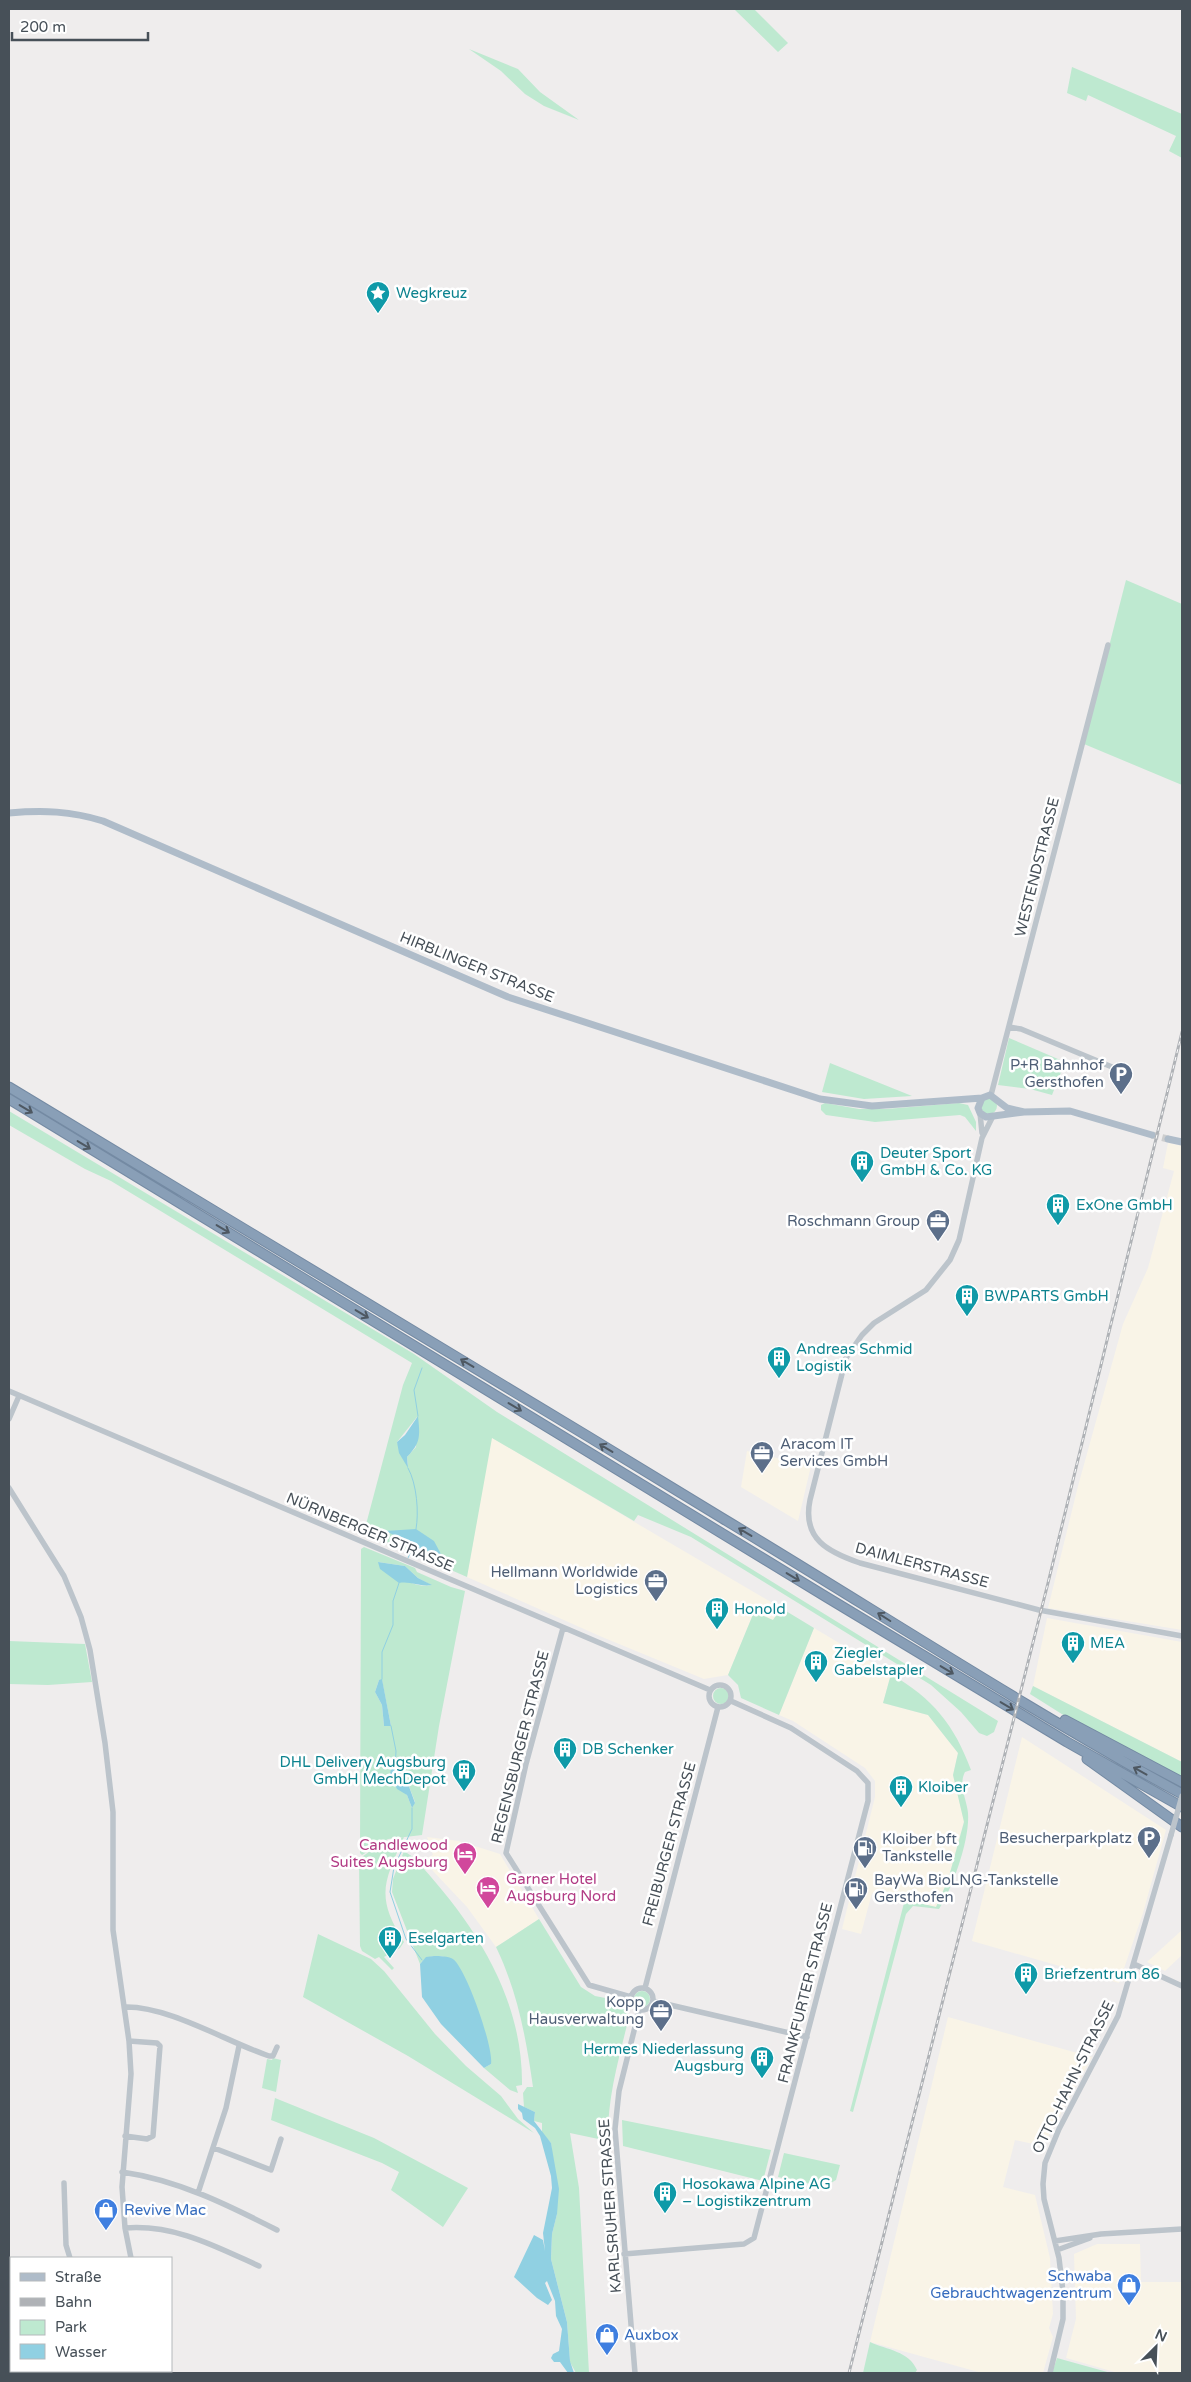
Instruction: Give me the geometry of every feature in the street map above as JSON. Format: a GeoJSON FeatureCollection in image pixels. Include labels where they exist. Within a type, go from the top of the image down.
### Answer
{"type":"FeatureCollection","features":[{"type":"Feature","properties":{"kind":"highway"},"geometry":{"type":"LineString","coordinates":[[9,1087],[1122,1762],[1182,1795]]}},
{"type":"Feature","properties":{"kind":"highway"},"geometry":{"type":"LineString","coordinates":[[9,1098],[1067,1742],[1182,1807]]}},
{"type":"Feature","properties":{"kind":"highway"},"geometry":{"type":"LineString","coordinates":[[1036,1710],[1065,1720],[1182,1782]]}},
{"type":"Feature","properties":{"kind":"highway"},"geometry":{"type":"LineString","coordinates":[[1067,1742],[1126,1788],[1182,1827]]}},
{"type":"Feature","properties":{"kind":"main road","name":"HIRBLINGER STRASSE"},"geometry":{"type":"LineString","coordinates":[[10,814],[61,811],[103,821],[508,997],[820,1099],[850,1104],[892,1106],[982,1098],[991,1095],[1007,1108],[1024,1112]]}},
{"type":"Feature","properties":{"kind":"main road"},"geometry":{"type":"LineString","coordinates":[[979,1110],[982,1098]]}},
{"type":"Feature","properties":{"kind":"main road","name":"HIRBLINGER STRASSE"},"geometry":{"type":"LineString","coordinates":[[943,1100],[966,1102],[986,1116],[1024,1112],[1075,1112],[1152,1135]]}},
{"type":"Feature","properties":{"kind":"main road"},"geometry":{"type":"LineString","coordinates":[[995,1115],[1000,1103]]}},
{"type":"Feature","properties":{"kind":"main road"},"geometry":{"type":"LineString","coordinates":[[1168,1138],[1182,1142]]}},
{"type":"Feature","properties":{"kind":"street","name":"WESTENDSTRASSE"},"geometry":{"type":"LineString","coordinates":[[991,1095],[1108,645]]}},
{"type":"Feature","properties":{"kind":"street"},"geometry":{"type":"LineString","coordinates":[[1009,1027],[1021,1029],[1112,1067]]}},
{"type":"Feature","properties":{"kind":"street","name":"DAIMLERSTRASSE"},"geometry":{"type":"LineString","coordinates":[[979,1110],[982,1138]]}},
{"type":"Feature","properties":{"kind":"street","name":"DAIMLERSTRASSE"},"geometry":{"type":"LineString","coordinates":[[995,1115],[982,1138],[959,1240],[946,1267],[926,1290],[874,1323],[862,1335],[846,1358],[807,1515],[812,1531],[818,1541],[836,1554],[873,1567],[1051,1612],[1182,1636]]}},
{"type":"Feature","properties":{"kind":"street","name":"NÜRNBERGER STRASSE"},"geometry":{"type":"LineString","coordinates":[[9,1391],[710,1690]]}},
{"type":"Feature","properties":{"kind":"street"},"geometry":{"type":"LineString","coordinates":[[9,1419],[19,1396]]}},
{"type":"Feature","properties":{"kind":"street"},"geometry":{"type":"LineString","coordinates":[[9,1488],[64,1576],[81,1617],[90,1650],[110,1780],[113,1812],[113,1930],[126,2007],[129,2042],[130,2074],[122,2172],[125,2228],[131,2257]]}},
{"type":"Feature","properties":{"kind":"street","name":"REGENSBURGER STRASSE"},"geometry":{"type":"LineString","coordinates":[[563,1628],[506,1853],[589,1985],[631,1997]]}},
{"type":"Feature","properties":{"kind":"street"},"geometry":{"type":"LineString","coordinates":[[716,1685],[724,1685],[732,1693],[731,1701],[726,1706],[718,1707],[711,1702],[710,1690],[716,1685]]}},
{"type":"Feature","properties":{"kind":"street","name":"FRANKFURTER STRASSE"},"geometry":{"type":"LineString","coordinates":[[624,2254],[744,2244],[754,2238],[869,1789],[865,1777],[791,1728],[731,1701]]}},
{"type":"Feature","properties":{"kind":"street","name":"FREIBURGER STRASSE"},"geometry":{"type":"LineString","coordinates":[[645,1988],[718,1707]]}},
{"type":"Feature","properties":{"kind":"street","name":"OTTO-HAHN-STRASSE"},"geometry":{"type":"LineString","coordinates":[[1050,2373],[1063,2319],[1063,2286],[1057,2250],[1044,2199],[1042,2184],[1045,2163],[1059,2129],[1112,2031],[1134,1964],[1182,1795]]}},
{"type":"Feature","properties":{"kind":"street"},"geometry":{"type":"LineString","coordinates":[[1134,1964],[1182,1986]]}},
{"type":"Feature","properties":{"kind":"street"},"geometry":{"type":"LineString","coordinates":[[645,1988],[652,1993],[654,2002],[648,2009],[639,2010],[632,2004],[631,1997],[637,1989],[645,1988]]}},
{"type":"Feature","properties":{"kind":"street"},"geometry":{"type":"LineString","coordinates":[[654,2002],[807,2037]]}},
{"type":"Feature","properties":{"kind":"street"},"geometry":{"type":"LineString","coordinates":[[126,2007],[171,2017],[239,2046],[269,2056],[273,2056],[278,2047]]}},
{"type":"Feature","properties":{"kind":"street","name":"KARLSRUHER STRASSE"},"geometry":{"type":"LineString","coordinates":[[635,2373],[615,2149],[615,2114],[639,2010]]}},
{"type":"Feature","properties":{"kind":"street"},"geometry":{"type":"LineString","coordinates":[[125,2136],[147,2139],[153,2136],[160,2046],[157,2043],[129,2042]]}},
{"type":"Feature","properties":{"kind":"street"},"geometry":{"type":"LineString","coordinates":[[198,2192],[214,2148],[233,2084],[239,2046]]}},
{"type":"Feature","properties":{"kind":"street"},"geometry":{"type":"LineString","coordinates":[[214,2148],[271,2170],[281,2139]]}},
{"type":"Feature","properties":{"kind":"street"},"geometry":{"type":"LineString","coordinates":[[122,2172],[165,2181],[198,2192],[277,2230]]}},
{"type":"Feature","properties":{"kind":"street"},"geometry":{"type":"LineString","coordinates":[[64,2184],[66,2245],[70,2257]]}},
{"type":"Feature","properties":{"kind":"street"},"geometry":{"type":"LineString","coordinates":[[125,2228],[150,2227],[170,2230],[202,2240],[258,2266]]}},
{"type":"Feature","properties":{"kind":"street"},"geometry":{"type":"LineString","coordinates":[[1055,2241],[1101,2234],[1182,2229]]}},
{"type":"Feature","properties":{"kind":"street"},"geometry":{"type":"LineString","coordinates":[[1057,2250],[1101,2234]]}},
{"type":"Feature","properties":{"kind":"shaded area"},"geometry":{"type":"Polygon","coordinates":[[[1168,1143],[1182,1146],[1182,1630],[1048,1608],[1078,1486],[1123,1324],[1148,1268],[1174,1171],[1163,1168],[1168,1143]]]}},
{"type":"Feature","properties":{"kind":"shaded area"},"geometry":{"type":"Polygon","coordinates":[[[491,1437],[781,1608],[773,1620],[754,1612],[728,1675],[704,1679],[602,1637],[467,1577],[491,1437]]]}},
{"type":"Feature","properties":{"kind":"shaded area"},"geometry":{"type":"Polygon","coordinates":[[[747,1451],[811,1466],[798,1521],[741,1487],[747,1451]]]}},
{"type":"Feature","properties":{"kind":"shaded area"},"geometry":{"type":"Polygon","coordinates":[[[1047,1618],[1182,1642],[1182,1762],[1033,1686],[1047,1618]]]}},
{"type":"Feature","properties":{"kind":"shaded area"},"geometry":{"type":"Polygon","coordinates":[[[814,1628],[891,1674],[883,1703],[928,1715],[958,1753],[953,1775],[964,1821],[948,1880],[936,1907],[915,1902],[904,1903],[872,1893],[861,1934],[842,1929],[875,1797],[875,1781],[865,1768],[793,1721],[779,1715],[814,1628]]]}},
{"type":"Feature","properties":{"kind":"shaded area"},"geometry":{"type":"Polygon","coordinates":[[[1022,1737],[1166,1830],[1143,1913],[1119,1983],[972,1941],[1022,1737]]]}},
{"type":"Feature","properties":{"kind":"shaded area"},"geometry":{"type":"Polygon","coordinates":[[[427,1837],[459,1841],[500,1854],[539,1919],[496,1947],[467,1907],[433,1871],[425,1859],[433,1855],[427,1837]]]}},
{"type":"Feature","properties":{"kind":"shaded area"},"geometry":{"type":"Polygon","coordinates":[[[1182,1930],[1182,1955],[1165,1971],[1147,1962],[1182,1930]]]}},
{"type":"Feature","properties":{"kind":"shaded area"},"geometry":{"type":"Polygon","coordinates":[[[948,2017],[1092,2057],[1043,2146],[1015,2140],[1003,2187],[1035,2195],[1050,2258],[1053,2314],[1049,2328],[1053,2337],[1043,2373],[982,2373],[870,2342],[948,2017]]]}},
{"type":"Feature","properties":{"kind":"shaded area","name":"Schwaba Gebrauchtwagenzentrum"},"geometry":{"type":"Polygon","coordinates":[[[1097,2244],[1140,2244],[1141,2282],[1182,2282],[1182,2373],[1118,2373],[1066,2358],[1076,2319],[1074,2254],[1097,2244]]]}},
{"type":"Feature","properties":{"kind":"green space"},"geometry":{"type":"Polygon","coordinates":[[[734,9],[754,9],[788,43],[778,52],[734,9]]]}},
{"type":"Feature","properties":{"kind":"green space"},"geometry":{"type":"Polygon","coordinates":[[[469,49],[518,69],[540,92],[579,120],[544,106],[525,94],[501,71],[469,49]]]}},
{"type":"Feature","properties":{"kind":"green space"},"geometry":{"type":"Polygon","coordinates":[[[1072,67],[1182,114],[1182,158],[1169,151],[1176,136],[1088,95],[1086,101],[1067,93],[1072,67]]]}},
{"type":"Feature","properties":{"kind":"green space"},"geometry":{"type":"Polygon","coordinates":[[[1126,580],[1182,604],[1182,785],[1084,744],[1126,580]]]}},
{"type":"Feature","properties":{"kind":"green space"},"geometry":{"type":"Polygon","coordinates":[[[1009,1038],[1065,1062],[1052,1095],[1030,1089],[998,1085],[1009,1038]]]}},
{"type":"Feature","properties":{"kind":"green space"},"geometry":{"type":"Polygon","coordinates":[[[830,1063],[912,1096],[864,1099],[822,1092],[830,1063]]]}},
{"type":"Feature","properties":{"kind":"green space"},"geometry":{"type":"Polygon","coordinates":[[[989,1098],[995,1100],[997,1106],[995,1112],[989,1114],[983,1112],[981,1106],[983,1100],[989,1098]]]}},
{"type":"Feature","properties":{"kind":"green space"},"geometry":{"type":"Polygon","coordinates":[[[825,1103],[859,1109],[886,1109],[959,1103],[968,1105],[976,1122],[976,1131],[965,1117],[960,1115],[875,1122],[826,1115],[821,1110],[821,1105],[825,1103]]]}},
{"type":"Feature","properties":{"kind":"green space"},"geometry":{"type":"Polygon","coordinates":[[[9,1111],[414,1354],[497,1412],[998,1721],[994,1732],[987,1736],[979,1733],[961,1712],[931,1685],[691,1537],[638,1515],[634,1521],[492,1438],[467,1577],[364,1532],[403,1385],[412,1363],[111,1181],[85,1169],[9,1125],[9,1111]],[[417,1417],[397,1442],[408,1466],[407,1457],[416,1447],[417,1417]],[[401,1538],[411,1551],[429,1551],[441,1556],[401,1538]]]}},
{"type":"Feature","properties":{"kind":"green space"},"geometry":{"type":"Polygon","coordinates":[[[364,1547],[415,1568],[417,1572],[451,1587],[465,1591],[439,1726],[422,1835],[388,1839],[362,1855],[360,1853],[361,1549],[364,1547]],[[378,1562],[410,1582],[424,1586],[431,1585],[418,1578],[405,1566],[378,1562]],[[379,1680],[375,1692],[382,1705],[384,1726],[391,1726],[382,1680],[379,1680]],[[390,1773],[407,1795],[412,1808],[415,1802],[407,1781],[399,1773],[390,1773]]]}},
{"type":"Feature","properties":{"kind":"green space"},"geometry":{"type":"Polygon","coordinates":[[[781,1608],[814,1628],[779,1715],[741,1698],[738,1685],[728,1675],[754,1612],[773,1620],[781,1608]]]}},
{"type":"Feature","properties":{"kind":"green space"},"geometry":{"type":"Polygon","coordinates":[[[9,1641],[85,1644],[92,1682],[48,1685],[9,1684],[9,1641]]]}},
{"type":"Feature","properties":{"kind":"green space"},"geometry":{"type":"Polygon","coordinates":[[[891,1674],[906,1683],[930,1703],[957,1739],[971,1770],[965,1772],[962,1782],[968,1813],[968,1824],[960,1862],[939,1909],[913,1906],[906,1914],[853,2112],[850,2111],[904,1903],[915,1902],[936,1907],[948,1880],[964,1822],[953,1775],[958,1753],[928,1715],[883,1703],[891,1674]]]}},
{"type":"Feature","properties":{"kind":"green space"},"geometry":{"type":"Polygon","coordinates":[[[1033,1686],[1182,1762],[1181,1778],[1076,1723],[1030,1694],[1033,1686]]]}},
{"type":"Feature","properties":{"kind":"green space"},"geometry":{"type":"Polygon","coordinates":[[[721,1688],[727,1690],[729,1696],[727,1702],[721,1704],[715,1702],[713,1696],[715,1690],[721,1688]]]}},
{"type":"Feature","properties":{"kind":"green space"},"geometry":{"type":"Polygon","coordinates":[[[404,1837],[391,1866],[386,1889],[389,1913],[404,1942],[400,1948],[384,1957],[394,1968],[392,1970],[379,1957],[375,1959],[362,1951],[360,1946],[359,1859],[380,1844],[404,1837]]]}},
{"type":"Feature","properties":{"kind":"green space"},"geometry":{"type":"Polygon","coordinates":[[[404,1851],[413,1857],[435,1881],[474,1933],[504,1990],[514,2020],[520,2052],[522,2085],[516,2086],[518,2093],[510,2090],[484,2068],[491,2064],[454,1960],[436,1956],[423,1960],[420,1964],[392,1892],[393,1879],[404,1851]]]}},
{"type":"Feature","properties":{"kind":"green space"},"geometry":{"type":"Polygon","coordinates":[[[539,1919],[581,1987],[595,1996],[621,2001],[629,2017],[609,2109],[608,2141],[570,2133],[579,2188],[589,2373],[576,2373],[570,2362],[567,2322],[551,2259],[552,2234],[557,2214],[551,2143],[542,2133],[542,2123],[534,2121],[535,2112],[524,2107],[523,2093],[527,2087],[533,2087],[527,2051],[516,1999],[496,1947],[539,1919]]]}},
{"type":"Feature","properties":{"kind":"green space"},"geometry":{"type":"Polygon","coordinates":[[[318,1934],[371,1959],[384,1971],[435,2034],[466,2066],[501,2096],[518,2119],[534,2133],[408,2056],[303,1997],[318,1934]]]}},
{"type":"Feature","properties":{"kind":"green space"},"geometry":{"type":"Polygon","coordinates":[[[639,1991],[645,1991],[650,1996],[648,2005],[639,2007],[634,2002],[634,1996],[639,1991]]]}},
{"type":"Feature","properties":{"kind":"green space"},"geometry":{"type":"Polygon","coordinates":[[[273,2058],[281,2060],[276,2092],[262,2088],[267,2059],[272,2060],[273,2058]]]}},
{"type":"Feature","properties":{"kind":"green space"},"geometry":{"type":"Polygon","coordinates":[[[275,2098],[374,2138],[468,2188],[443,2227],[391,2190],[399,2172],[382,2163],[271,2120],[275,2098]]]}},
{"type":"Feature","properties":{"kind":"green space"},"geometry":{"type":"Polygon","coordinates":[[[622,2120],[771,2150],[763,2181],[623,2146],[622,2120]]]}},
{"type":"Feature","properties":{"kind":"green space"},"geometry":{"type":"Polygon","coordinates":[[[784,2153],[840,2165],[836,2180],[824,2187],[778,2177],[784,2153]]]}},
{"type":"Feature","properties":{"kind":"green space"},"geometry":{"type":"Polygon","coordinates":[[[870,2342],[903,2355],[909,2359],[917,2370],[915,2373],[863,2373],[870,2342]]]}},
{"type":"Feature","properties":{"kind":"green space"},"geometry":{"type":"Polygon","coordinates":[[[1057,2358],[1111,2373],[1052,2373],[1057,2358]]]}},
{"type":"Feature","properties":{"kind":"water"},"geometry":{"type":"Polygon","coordinates":[[[418,1416],[418,1438],[415,1447],[407,1457],[408,1468],[399,1453],[397,1442],[405,1435],[418,1416]]]}},
{"type":"Feature","properties":{"kind":"water"},"geometry":{"type":"Polygon","coordinates":[[[416,1529],[434,1541],[442,1556],[429,1551],[411,1551],[401,1538],[385,1531],[416,1529]]]}},
{"type":"Feature","properties":{"kind":"water"},"geometry":{"type":"Polygon","coordinates":[[[378,1562],[405,1566],[418,1578],[432,1585],[399,1583],[380,1569],[378,1562]]]}},
{"type":"Feature","properties":{"kind":"water"},"geometry":{"type":"Polygon","coordinates":[[[382,1679],[391,1726],[384,1726],[382,1705],[375,1692],[379,1680],[382,1679]]]}},
{"type":"Feature","properties":{"kind":"water"},"geometry":{"type":"Polygon","coordinates":[[[395,1768],[407,1781],[415,1803],[412,1808],[407,1795],[397,1789],[390,1774],[391,1769],[395,1768]]]}},
{"type":"Feature","properties":{"kind":"water"},"geometry":{"type":"Polygon","coordinates":[[[434,1956],[453,1959],[472,1992],[484,2026],[491,2055],[491,2064],[484,2068],[441,2024],[422,1997],[420,1964],[426,1957],[434,1956]]]}},
{"type":"Feature","properties":{"kind":"water"},"geometry":{"type":"Polygon","coordinates":[[[518,2104],[535,2112],[534,2121],[551,2143],[559,2189],[557,2214],[552,2234],[551,2259],[567,2322],[570,2361],[574,2373],[568,2373],[560,2362],[554,2362],[551,2358],[553,2354],[559,2351],[562,2329],[556,2316],[555,2301],[547,2281],[545,2283],[552,2300],[548,2305],[537,2298],[514,2277],[534,2235],[543,2240],[545,2251],[543,2233],[552,2188],[551,2176],[540,2136],[535,2128],[523,2119],[522,2113],[518,2109],[518,2104]]]}},
{"type":"Feature","properties":{"kind":"waterway"},"geometry":{"type":"LineString","coordinates":[[418,1416],[414,1390],[422,1368]]}},
{"type":"Feature","properties":{"kind":"waterway"},"geometry":{"type":"LineString","coordinates":[[408,1468],[417,1499],[416,1529]]}},
{"type":"Feature","properties":{"kind":"waterway"},"geometry":{"type":"LineString","coordinates":[[408,1558],[411,1551]]}},
{"type":"Feature","properties":{"kind":"waterway"},"geometry":{"type":"LineString","coordinates":[[382,1679],[382,1652],[393,1625],[393,1601],[399,1583]]}},
{"type":"Feature","properties":{"kind":"waterway"},"geometry":{"type":"LineString","coordinates":[[391,1726],[396,1751],[395,1768]]}},
{"type":"Feature","properties":{"kind":"waterway"},"geometry":{"type":"LineString","coordinates":[[412,1808],[412,1829],[394,1867],[390,1892],[406,1939],[422,1960]]}},
{"type":"Feature","properties":{"kind":"tunnel"},"geometry":{"type":"LineString","coordinates":[[1152,1135],[1168,1139]]}},
{"type":"Feature","properties":{"kind":"railway"},"geometry":{"type":"LineString","coordinates":[[849,2373],[1048,1583],[1182,1032]]}},
{"type":"Feature","properties":{"kind":"place","name":"Wegkreuz"},"geometry":{"type":"Point","coordinates":[378,314]}},
{"type":"Feature","properties":{"kind":"place","name":"P+R Bahnhof Gersthofen"},"geometry":{"type":"Point","coordinates":[1121,1095]}},
{"type":"Feature","properties":{"kind":"place","name":"Deuter Sport GmbH & Co. KG"},"geometry":{"type":"Point","coordinates":[862,1183]}},
{"type":"Feature","properties":{"kind":"place","name":"ExOne GmbH"},"geometry":{"type":"Point","coordinates":[1058,1226]}},
{"type":"Feature","properties":{"kind":"place","name":"Roschmann Group"},"geometry":{"type":"Point","coordinates":[938,1242]}},
{"type":"Feature","properties":{"kind":"place","name":"BWPARTS GmbH"},"geometry":{"type":"Point","coordinates":[967,1317]}},
{"type":"Feature","properties":{"kind":"place","name":"Andreas Schmid Logistik"},"geometry":{"type":"Point","coordinates":[779,1379]}},
{"type":"Feature","properties":{"kind":"place","name":"Aracom IT Services GmbH"},"geometry":{"type":"Point","coordinates":[762,1474]}},
{"type":"Feature","properties":{"kind":"place","name":"Hellmann Worldwide Logistics"},"geometry":{"type":"Point","coordinates":[656,1602]}},
{"type":"Feature","properties":{"kind":"place","name":"Honold"},"geometry":{"type":"Point","coordinates":[717,1630]}},
{"type":"Feature","properties":{"kind":"place","name":"MEA"},"geometry":{"type":"Point","coordinates":[1073,1664]}},
{"type":"Feature","properties":{"kind":"place","name":"Ziegler Gabelstapler"},"geometry":{"type":"Point","coordinates":[816,1683]}},
{"type":"Feature","properties":{"kind":"place","name":"DB Schenker"},"geometry":{"type":"Point","coordinates":[565,1770]}},
{"type":"Feature","properties":{"kind":"place","name":"DHL Delivery Augsburg GmbH MechDepot"},"geometry":{"type":"Point","coordinates":[464,1792]}},
{"type":"Feature","properties":{"kind":"place","name":"Kloiber"},"geometry":{"type":"Point","coordinates":[901,1808]}},
{"type":"Feature","properties":{"kind":"place","name":"Besucherparkplatz"},"geometry":{"type":"Point","coordinates":[1149,1859]}},
{"type":"Feature","properties":{"kind":"place","name":"Kloiber bft Tankstelle"},"geometry":{"type":"Point","coordinates":[865,1869]}},
{"type":"Feature","properties":{"kind":"place","name":"Candlewood Suites Augsburg"},"geometry":{"type":"Point","coordinates":[465,1875]}},
{"type":"Feature","properties":{"kind":"place","name":"Garner Hotel Augsburg Nord"},"geometry":{"type":"Point","coordinates":[488,1909]}},
{"type":"Feature","properties":{"kind":"place","name":"BayWa BioLNG-Tankstelle Gersthofen"},"geometry":{"type":"Point","coordinates":[856,1910]}},
{"type":"Feature","properties":{"kind":"place","name":"Eselgarten"},"geometry":{"type":"Point","coordinates":[390,1959]}},
{"type":"Feature","properties":{"kind":"place","name":"Briefzentrum 86"},"geometry":{"type":"Point","coordinates":[1026,1995]}},
{"type":"Feature","properties":{"kind":"place","name":"Kopp Hausverwaltung"},"geometry":{"type":"Point","coordinates":[661,2032]}},
{"type":"Feature","properties":{"kind":"place","name":"Hermes Niederlassung Augsburg"},"geometry":{"type":"Point","coordinates":[762,2079]}},
{"type":"Feature","properties":{"kind":"place","name":"Hosokawa Alpine AG – Logistikzentrum"},"geometry":{"type":"Point","coordinates":[665,2214]}},
{"type":"Feature","properties":{"kind":"place","name":"Revive Mac"},"geometry":{"type":"Point","coordinates":[106,2231]}},
{"type":"Feature","properties":{"kind":"place","name":"Schwaba Gebrauchtwagenzentrum"},"geometry":{"type":"Point","coordinates":[1129,2306]}},
{"type":"Feature","properties":{"kind":"place","name":"Auxbox"},"geometry":{"type":"Point","coordinates":[607,2356]}}]}
